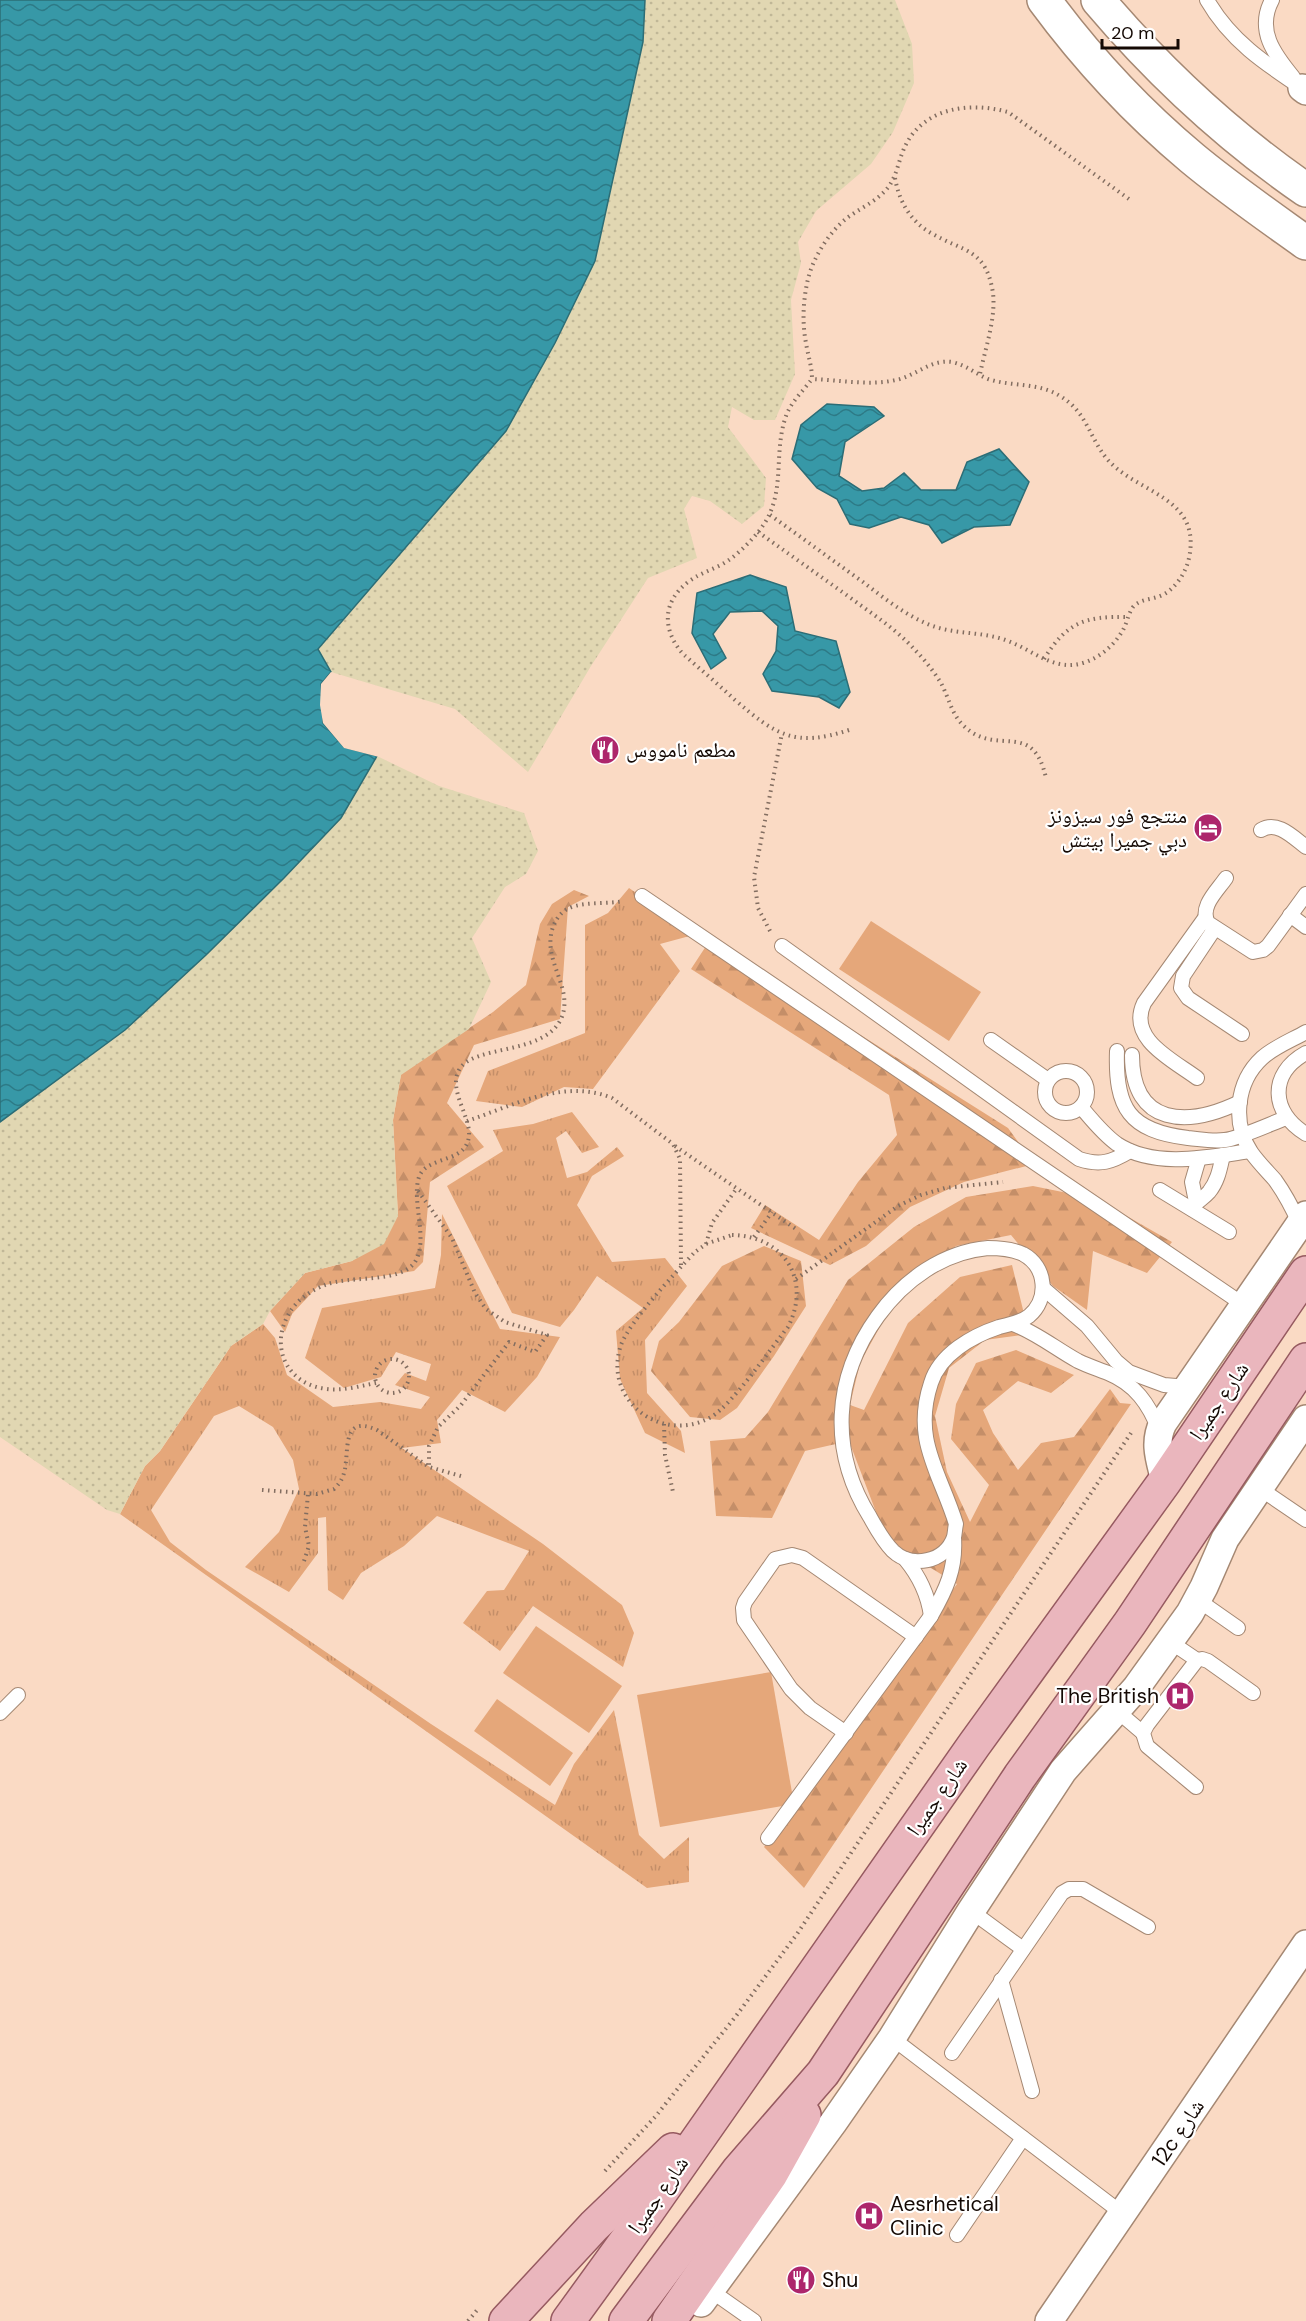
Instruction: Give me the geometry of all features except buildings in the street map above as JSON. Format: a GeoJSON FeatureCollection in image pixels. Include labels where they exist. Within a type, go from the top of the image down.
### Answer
{"type":"FeatureCollection","features":[{"type":"Feature","properties":{"kind":"main road","name":"شارع جميرا"},"geometry":{"type":"LineString","coordinates":[[568,2321],[974,1745],[1165,1481],[1306,1273]]}},
{"type":"Feature","properties":{"kind":"main road"},"geometry":{"type":"LineString","coordinates":[[626,2321],[738,2171],[823,2073],[1020,1776],[1130,1623],[1306,1360]]}},
{"type":"Feature","properties":{"kind":"main road"},"geometry":{"type":"LineString","coordinates":[[669,2321],[771,2174],[808,2108],[823,2073]]}},
{"type":"Feature","properties":{"kind":"main road"},"geometry":{"type":"LineString","coordinates":[[494,2313],[594,2226],[724,2101]]}},
{"type":"Feature","properties":{"kind":"street"},"geometry":{"type":"LineString","coordinates":[[1044,0],[1060,22],[1152,122],[1232,190],[1306,243]]}},
{"type":"Feature","properties":{"kind":"street"},"geometry":{"type":"LineString","coordinates":[[1098,0],[1163,71],[1203,109],[1306,190]]}},
{"type":"Feature","properties":{"kind":"street"},"geometry":{"type":"LineString","coordinates":[[1165,1481],[1154,1419],[1188,1387],[1303,1220]]}},
{"type":"Feature","properties":{"kind":"street"},"geometry":{"type":"LineString","coordinates":[[688,2321],[833,2123],[892,2038],[971,1911],[1063,1771],[1136,1688],[1198,1600],[1225,1539],[1306,1419]]}},
{"type":"Feature","properties":{"kind":"street","name":"12c شارع"},"geometry":{"type":"LineString","coordinates":[[1049,2321],[1306,1944]]}},
{"type":"Feature","properties":{"kind":"lane"},"geometry":{"type":"LineString","coordinates":[[1207,0],[1217,18],[1240,44],[1304,89]]}},
{"type":"Feature","properties":{"kind":"lane"},"geometry":{"type":"LineString","coordinates":[[1272,0],[1265,25],[1269,42],[1277,58],[1304,89]]}},
{"type":"Feature","properties":{"kind":"lane"},"geometry":{"type":"LineString","coordinates":[[1261,830],[1272,826],[1279,828],[1306,847]]}},
{"type":"Feature","properties":{"kind":"lane"},"geometry":{"type":"LineString","coordinates":[[1226,878],[1206,906],[1210,923],[1184,976],[1181,988],[1188,998],[1242,1034]]}},
{"type":"Feature","properties":{"kind":"lane"},"geometry":{"type":"LineString","coordinates":[[642,896],[1244,1305]]}},
{"type":"Feature","properties":{"kind":"lane"},"geometry":{"type":"LineString","coordinates":[[1210,923],[1248,949],[1258,951],[1268,946],[1305,897]]}},
{"type":"Feature","properties":{"kind":"lane"},"geometry":{"type":"LineString","coordinates":[[1290,915],[1306,927]]}},
{"type":"Feature","properties":{"kind":"lane"},"geometry":{"type":"LineString","coordinates":[[1197,1078],[1148,1040],[1143,1034],[1139,1018],[1144,1003],[1210,923]]}},
{"type":"Feature","properties":{"kind":"lane"},"geometry":{"type":"LineString","coordinates":[[782,946],[1079,1159],[1105,1164],[1130,1151]]}},
{"type":"Feature","properties":{"kind":"lane"},"geometry":{"type":"LineString","coordinates":[[1303,1220],[1250,1151],[1243,1134],[1239,1112],[1241,1092],[1250,1074],[1262,1058],[1306,1032]]}},
{"type":"Feature","properties":{"kind":"lane"},"geometry":{"type":"LineString","coordinates":[[991,1040],[1048,1080]]}},
{"type":"Feature","properties":{"kind":"lane"},"geometry":{"type":"LineString","coordinates":[[1118,1051],[1116,1074],[1122,1100],[1128,1112],[1149,1129],[1174,1136],[1213,1141],[1234,1138],[1286,1118]]}},
{"type":"Feature","properties":{"kind":"lane"},"geometry":{"type":"LineString","coordinates":[[1306,1053],[1296,1059],[1285,1071],[1279,1087],[1279,1103],[1286,1118],[1306,1134]]}},
{"type":"Feature","properties":{"kind":"lane"},"geometry":{"type":"LineString","coordinates":[[1132,1055],[1132,1072],[1137,1089],[1151,1106],[1161,1113],[1183,1118],[1198,1116],[1213,1113],[1240,1102]]}},
{"type":"Feature","properties":{"kind":"lane"},"geometry":{"type":"LineString","coordinates":[[1063,1071],[1080,1076],[1085,1083],[1086,1100],[1074,1112],[1065,1114],[1056,1112],[1045,1098],[1048,1080],[1054,1074],[1063,1071]]}},
{"type":"Feature","properties":{"kind":"lane"},"geometry":{"type":"LineString","coordinates":[[1081,1107],[1105,1134],[1130,1151],[1149,1157],[1199,1158],[1250,1151]]}},
{"type":"Feature","properties":{"kind":"lane"},"geometry":{"type":"LineString","coordinates":[[1194,1205],[1214,1185],[1223,1155]]}},
{"type":"Feature","properties":{"kind":"lane"},"geometry":{"type":"LineString","coordinates":[[1194,1205],[1192,1182],[1199,1158]]}},
{"type":"Feature","properties":{"kind":"lane"},"geometry":{"type":"LineString","coordinates":[[1160,1190],[1194,1205],[1229,1232]]}},
{"type":"Feature","properties":{"kind":"lane"},"geometry":{"type":"LineString","coordinates":[[768,1838],[931,1617],[950,1579],[955,1552],[956,1524],[924,1437],[924,1408],[932,1380],[947,1357],[961,1346],[991,1330],[1021,1321],[1034,1311],[1042,1296],[1040,1270],[1034,1261],[1015,1251],[1002,1248],[972,1250],[949,1256],[908,1284],[886,1306],[867,1331],[853,1359],[844,1389],[841,1412],[846,1459],[862,1504],[893,1551],[905,1559],[919,1562],[934,1559],[946,1550],[954,1538]]}},
{"type":"Feature","properties":{"kind":"lane"},"geometry":{"type":"LineString","coordinates":[[1043,1288],[1087,1326],[1116,1361],[1129,1371],[1164,1385],[1188,1387]]}},
{"type":"Feature","properties":{"kind":"lane"},"geometry":{"type":"LineString","coordinates":[[1013,1324],[1041,1337],[1080,1362],[1108,1373],[1132,1387],[1154,1419]]}},
{"type":"Feature","properties":{"kind":"lane"},"geometry":{"type":"LineString","coordinates":[[1108,1373],[1116,1361]]}},
{"type":"Feature","properties":{"kind":"lane"},"geometry":{"type":"LineString","coordinates":[[1259,1488],[1306,1520]]}},
{"type":"Feature","properties":{"kind":"lane"},"geometry":{"type":"LineString","coordinates":[[846,1733],[810,1708],[791,1689],[744,1620],[745,1602],[775,1559],[792,1555],[802,1558],[916,1636]]}},
{"type":"Feature","properties":{"kind":"lane"},"geometry":{"type":"LineString","coordinates":[[905,1559],[923,1585],[929,1600],[931,1617]]}},
{"type":"Feature","properties":{"kind":"lane"},"geometry":{"type":"LineString","coordinates":[[1198,1600],[1238,1628]]}},
{"type":"Feature","properties":{"kind":"lane"},"geometry":{"type":"LineString","coordinates":[[1169,1641],[1197,1660],[1208,1661],[1253,1693]]}},
{"type":"Feature","properties":{"kind":"lane"},"geometry":{"type":"LineString","coordinates":[[1143,1733],[1197,1660]]}},
{"type":"Feature","properties":{"kind":"lane"},"geometry":{"type":"LineString","coordinates":[[0,1713],[18,1695]]}},
{"type":"Feature","properties":{"kind":"lane"},"geometry":{"type":"LineString","coordinates":[[1116,1710],[1143,1733],[1147,1746],[1196,1787]]}},
{"type":"Feature","properties":{"kind":"lane"},"geometry":{"type":"LineString","coordinates":[[952,2053],[1057,1898],[1069,1889],[1076,1888],[1090,1892],[1148,1927]]}},
{"type":"Feature","properties":{"kind":"lane"},"geometry":{"type":"LineString","coordinates":[[971,1911],[1023,1949]]}},
{"type":"Feature","properties":{"kind":"lane"},"geometry":{"type":"LineString","coordinates":[[1001,1980],[1032,2091]]}},
{"type":"Feature","properties":{"kind":"lane"},"geometry":{"type":"LineString","coordinates":[[892,2038],[1123,2214]]}},
{"type":"Feature","properties":{"kind":"lane"},"geometry":{"type":"LineString","coordinates":[[957,2235],[1023,2138]]}},
{"type":"Feature","properties":{"kind":"lane"},"geometry":{"type":"LineString","coordinates":[[710,2290],[754,2321]]}},
{"type":"Feature","properties":{"kind":"path"},"geometry":{"type":"LineString","coordinates":[[849,730],[827,737],[804,738],[782,734],[765,726],[682,654],[672,641],[668,623],[671,604],[681,588],[696,577],[729,560],[758,532],[770,515],[780,474],[782,430],[786,416],[792,403],[812,379],[803,323],[808,278],[818,255],[846,219],[876,200],[895,178],[903,150],[912,134],[928,120],[946,111],[967,106],[988,106],[1008,112],[1129,199]]}},
{"type":"Feature","properties":{"kind":"path"},"geometry":{"type":"LineString","coordinates":[[895,178],[902,204],[919,224],[929,232],[971,252],[985,268],[992,288],[993,308],[980,375]]}},
{"type":"Feature","properties":{"kind":"path"},"geometry":{"type":"LineString","coordinates":[[770,515],[915,618],[948,631],[994,636],[1056,664],[1084,663],[1097,657],[1118,638],[1132,608],[1139,601],[1163,595],[1183,575],[1188,561],[1191,546],[1184,517],[1162,495],[1119,470],[1102,451],[1081,416],[1063,397],[1039,387],[1001,382],[980,375],[965,366],[944,362],[923,368],[898,380],[885,382],[812,379]]}},
{"type":"Feature","properties":{"kind":"path"},"geometry":{"type":"LineString","coordinates":[[758,532],[904,638],[940,682],[957,718],[964,726],[979,738],[1020,742],[1030,747],[1040,756],[1046,778]]}},
{"type":"Feature","properties":{"kind":"path"},"geometry":{"type":"LineString","coordinates":[[1044,660],[1060,636],[1081,621],[1094,617],[1128,617]]}},
{"type":"Feature","properties":{"kind":"path"},"geometry":{"type":"LineString","coordinates":[[782,734],[754,877],[758,908],[764,921],[782,946]]}},
{"type":"Feature","properties":{"kind":"path"},"geometry":{"type":"LineString","coordinates":[[376,1383],[344,1389],[326,1389],[309,1384],[285,1363],[281,1352],[281,1330],[295,1305],[309,1293],[325,1284],[394,1275],[410,1267],[416,1261],[419,1252],[419,1176],[426,1167],[463,1150],[468,1142],[467,1121],[456,1078],[464,1063],[541,1038],[553,1030],[561,1018],[564,1005],[563,991],[553,964],[549,944],[555,921],[564,910],[576,905],[607,904],[642,896]]}},
{"type":"Feature","properties":{"kind":"path"},"geometry":{"type":"LineString","coordinates":[[467,1121],[550,1093],[584,1091],[600,1093],[612,1098],[673,1144],[796,1228]]}},
{"type":"Feature","properties":{"kind":"path"},"geometry":{"type":"LineString","coordinates":[[673,1144],[682,1167],[681,1266]]}},
{"type":"Feature","properties":{"kind":"path"},"geometry":{"type":"LineString","coordinates":[[796,1279],[898,1206],[921,1195],[945,1188],[1003,1182]]}},
{"type":"Feature","properties":{"kind":"path"},"geometry":{"type":"LineString","coordinates":[[706,1244],[712,1223],[736,1188]]}},
{"type":"Feature","properties":{"kind":"path"},"geometry":{"type":"LineString","coordinates":[[418,1190],[452,1238],[475,1293],[486,1309],[506,1322],[547,1335],[535,1352],[509,1342],[461,1405],[438,1427],[429,1446],[429,1467]]}},
{"type":"Feature","properties":{"kind":"path"},"geometry":{"type":"LineString","coordinates":[[754,1238],[772,1212]]}},
{"type":"Feature","properties":{"kind":"path"},"geometry":{"type":"LineString","coordinates":[[732,1235],[754,1238],[772,1246],[790,1266],[796,1279],[797,1304],[788,1327],[726,1404],[714,1415],[698,1423],[681,1426],[664,1424],[648,1418],[635,1408],[625,1394],[619,1377],[618,1360],[622,1344],[630,1329],[681,1266],[706,1244],[732,1235]]}},
{"type":"Feature","properties":{"kind":"path"},"geometry":{"type":"LineString","coordinates":[[386,1360],[398,1360],[406,1366],[408,1382],[400,1391],[389,1392],[376,1383],[377,1366],[386,1360]]}},
{"type":"Feature","properties":{"kind":"path"},"geometry":{"type":"LineString","coordinates":[[600,2177],[655,2117],[736,2016],[797,1934],[1154,1419]]}},
{"type":"Feature","properties":{"kind":"path"},"geometry":{"type":"LineString","coordinates":[[664,1424],[665,1455],[673,1492]]}},
{"type":"Feature","properties":{"kind":"path"},"geometry":{"type":"LineString","coordinates":[[262,1490],[308,1494],[326,1493],[334,1489],[340,1482],[346,1461],[346,1443],[349,1433],[357,1426],[368,1425],[429,1467],[461,1476]]}},
{"type":"Feature","properties":{"kind":"path"},"geometry":{"type":"LineString","coordinates":[[304,1561],[309,1546],[305,1527],[308,1494]]}},
{"type":"Feature","properties":{"kind":"path"},"geometry":{"type":"LineString","coordinates":[[468,2321],[494,2313]]}},
{"type":"Feature","properties":{"kind":"green space"},"geometry":{"type":"Polygon","coordinates":[[[629,888],[697,934],[660,944],[680,971],[593,1089],[564,1087],[522,1107],[476,1101],[488,1071],[585,1033],[585,925],[608,913],[629,888]]]}},
{"type":"Feature","properties":{"kind":"green space"},"geometry":{"type":"Polygon","coordinates":[[[574,890],[589,896],[568,907],[560,1019],[474,1045],[447,1103],[484,1147],[430,1182],[423,1262],[414,1271],[318,1286],[292,1314],[285,1332],[270,1311],[305,1273],[352,1261],[398,1216],[393,1120],[401,1074],[493,1012],[526,985],[540,924],[552,904],[574,890]]]}},
{"type":"Feature","properties":{"kind":"green space"},"geometry":{"type":"Polygon","coordinates":[[[871,921],[981,992],[949,1041],[839,969],[871,921]]]}},
{"type":"Feature","properties":{"kind":"green space"},"geometry":{"type":"Polygon","coordinates":[[[710,940],[1008,1128],[1034,1164],[964,1182],[910,1207],[866,1246],[830,1265],[751,1228],[765,1205],[819,1240],[858,1182],[897,1135],[889,1095],[691,969],[710,940]]]}},
{"type":"Feature","properties":{"kind":"green space"},"geometry":{"type":"Polygon","coordinates":[[[572,1112],[599,1147],[582,1153],[566,1131],[556,1138],[567,1178],[587,1172],[617,1147],[624,1156],[592,1176],[577,1205],[612,1262],[665,1258],[687,1286],[645,1340],[647,1393],[681,1431],[685,1453],[645,1433],[620,1379],[616,1331],[643,1308],[597,1276],[560,1327],[512,1313],[447,1186],[503,1151],[493,1130],[533,1124],[572,1112]]]}},
{"type":"Feature","properties":{"kind":"green space"},"geometry":{"type":"Polygon","coordinates":[[[1033,1186],[1097,1199],[1172,1242],[1147,1273],[1093,1251],[1087,1310],[1053,1286],[1011,1235],[956,1246],[899,1292],[860,1363],[850,1405],[864,1410],[908,1323],[960,1277],[1012,1265],[1029,1334],[985,1340],[949,1368],[935,1416],[947,1472],[970,1522],[989,1485],[951,1439],[956,1404],[976,1363],[1016,1350],[1074,1375],[1051,1393],[1018,1381],[983,1410],[993,1433],[1018,1470],[1041,1443],[1074,1437],[1110,1389],[1120,1403],[1131,1404],[804,1888],[764,1847],[957,1584],[887,1541],[849,1441],[805,1451],[772,1518],[716,1516],[710,1441],[745,1438],[768,1412],[848,1280],[914,1227],[966,1197],[1033,1186]]]}},
{"type":"Feature","properties":{"kind":"green space"},"geometry":{"type":"Polygon","coordinates":[[[442,1214],[500,1329],[560,1337],[537,1377],[505,1412],[462,1390],[437,1420],[441,1443],[402,1448],[543,1544],[622,1605],[634,1633],[623,1667],[533,1606],[500,1651],[463,1623],[487,1591],[504,1590],[529,1551],[437,1516],[404,1546],[361,1573],[343,1600],[328,1590],[326,1517],[318,1518],[318,1553],[289,1592],[245,1567],[279,1532],[299,1489],[293,1460],[273,1427],[239,1406],[214,1416],[151,1510],[170,1542],[206,1570],[431,1724],[555,1805],[574,1764],[614,1710],[639,1835],[664,1859],[689,1837],[689,1882],[647,1888],[120,1514],[145,1466],[160,1451],[231,1346],[263,1324],[275,1338],[287,1375],[333,1407],[380,1402],[421,1409],[430,1397],[395,1385],[405,1373],[426,1381],[431,1364],[396,1352],[381,1377],[344,1388],[305,1358],[322,1308],[435,1288],[441,1255],[442,1214]]]}},
{"type":"Feature","properties":{"kind":"green space"},"geometry":{"type":"Polygon","coordinates":[[[764,1246],[801,1261],[806,1306],[737,1408],[720,1420],[690,1417],[651,1371],[659,1341],[679,1322],[722,1266],[764,1246]]]}},
{"type":"Feature","properties":{"kind":"green space"},"geometry":{"type":"Polygon","coordinates":[[[536,1626],[622,1686],[589,1733],[503,1673],[536,1626]]]}},
{"type":"Feature","properties":{"kind":"green space"},"geometry":{"type":"Polygon","coordinates":[[[771,1672],[794,1804],[660,1827],[637,1695],[771,1672]]]}},
{"type":"Feature","properties":{"kind":"green space"},"geometry":{"type":"Polygon","coordinates":[[[497,1699],[573,1753],[550,1786],[474,1731],[497,1699]]]}},
{"type":"Feature","properties":{"kind":"sand"},"geometry":{"type":"Polygon","coordinates":[[[645,0],[895,0],[912,44],[914,83],[893,132],[871,164],[816,211],[798,242],[801,263],[791,300],[795,374],[775,420],[754,420],[732,407],[728,427],[766,478],[764,506],[742,524],[710,501],[692,496],[684,509],[697,558],[648,578],[591,666],[528,772],[455,709],[331,672],[318,649],[506,431],[595,260],[643,42],[645,0]]]}},
{"type":"Feature","properties":{"kind":"sand"},"geometry":{"type":"Polygon","coordinates":[[[377,756],[439,786],[524,813],[538,851],[526,874],[505,887],[472,938],[491,982],[469,1029],[401,1075],[393,1120],[398,1216],[384,1244],[352,1261],[305,1273],[270,1311],[263,1324],[231,1346],[160,1451],[145,1466],[120,1514],[107,1510],[0,1437],[0,1122],[125,1030],[206,955],[341,818],[377,756]]]}},
{"type":"Feature","properties":{"kind":"water"},"geometry":{"type":"Polygon","coordinates":[[[0,0],[645,0],[643,42],[595,261],[555,343],[506,431],[318,649],[331,672],[321,684],[323,723],[344,747],[377,756],[341,818],[206,955],[125,1030],[0,1122],[0,0]]]}},
{"type":"Feature","properties":{"kind":"water"},"geometry":{"type":"Polygon","coordinates":[[[827,404],[874,407],[884,416],[845,442],[839,476],[862,491],[884,488],[904,473],[921,490],[956,490],[967,462],[999,449],[1029,482],[1010,525],[974,527],[942,543],[929,525],[901,517],[869,528],[850,524],[837,499],[817,488],[792,459],[801,425],[827,404]]]}},
{"type":"Feature","properties":{"kind":"water"},"geometry":{"type":"Polygon","coordinates":[[[750,575],[786,587],[795,631],[836,641],[850,692],[839,708],[819,697],[772,691],[763,674],[776,651],[778,626],[762,611],[730,612],[713,634],[726,658],[711,669],[692,633],[697,593],[750,575]]]}},
{"type":"Feature","properties":{"kind":"pier"},"geometry":{"type":"Polygon","coordinates":[[[331,672],[334,673],[324,685],[323,705],[326,722],[346,745],[378,753],[379,757],[344,748],[323,723],[320,705],[321,684],[331,672]]]}},
{"type":"Feature","properties":{"kind":"place","name":"مطعم نامووس"},"geometry":{"type":"Point","coordinates":[605,750]}},
{"type":"Feature","properties":{"kind":"place","name":"منتجع فور سيزونز دبي جميرا بيتش"},"geometry":{"type":"Point","coordinates":[1208,828]}},
{"type":"Feature","properties":{"kind":"place","name":"The British"},"geometry":{"type":"Point","coordinates":[1180,1696]}},
{"type":"Feature","properties":{"kind":"place","name":"Aesrhetical Clinic"},"geometry":{"type":"Point","coordinates":[869,2216]}},
{"type":"Feature","properties":{"kind":"place","name":"Shu"},"geometry":{"type":"Point","coordinates":[801,2280]}}]}
